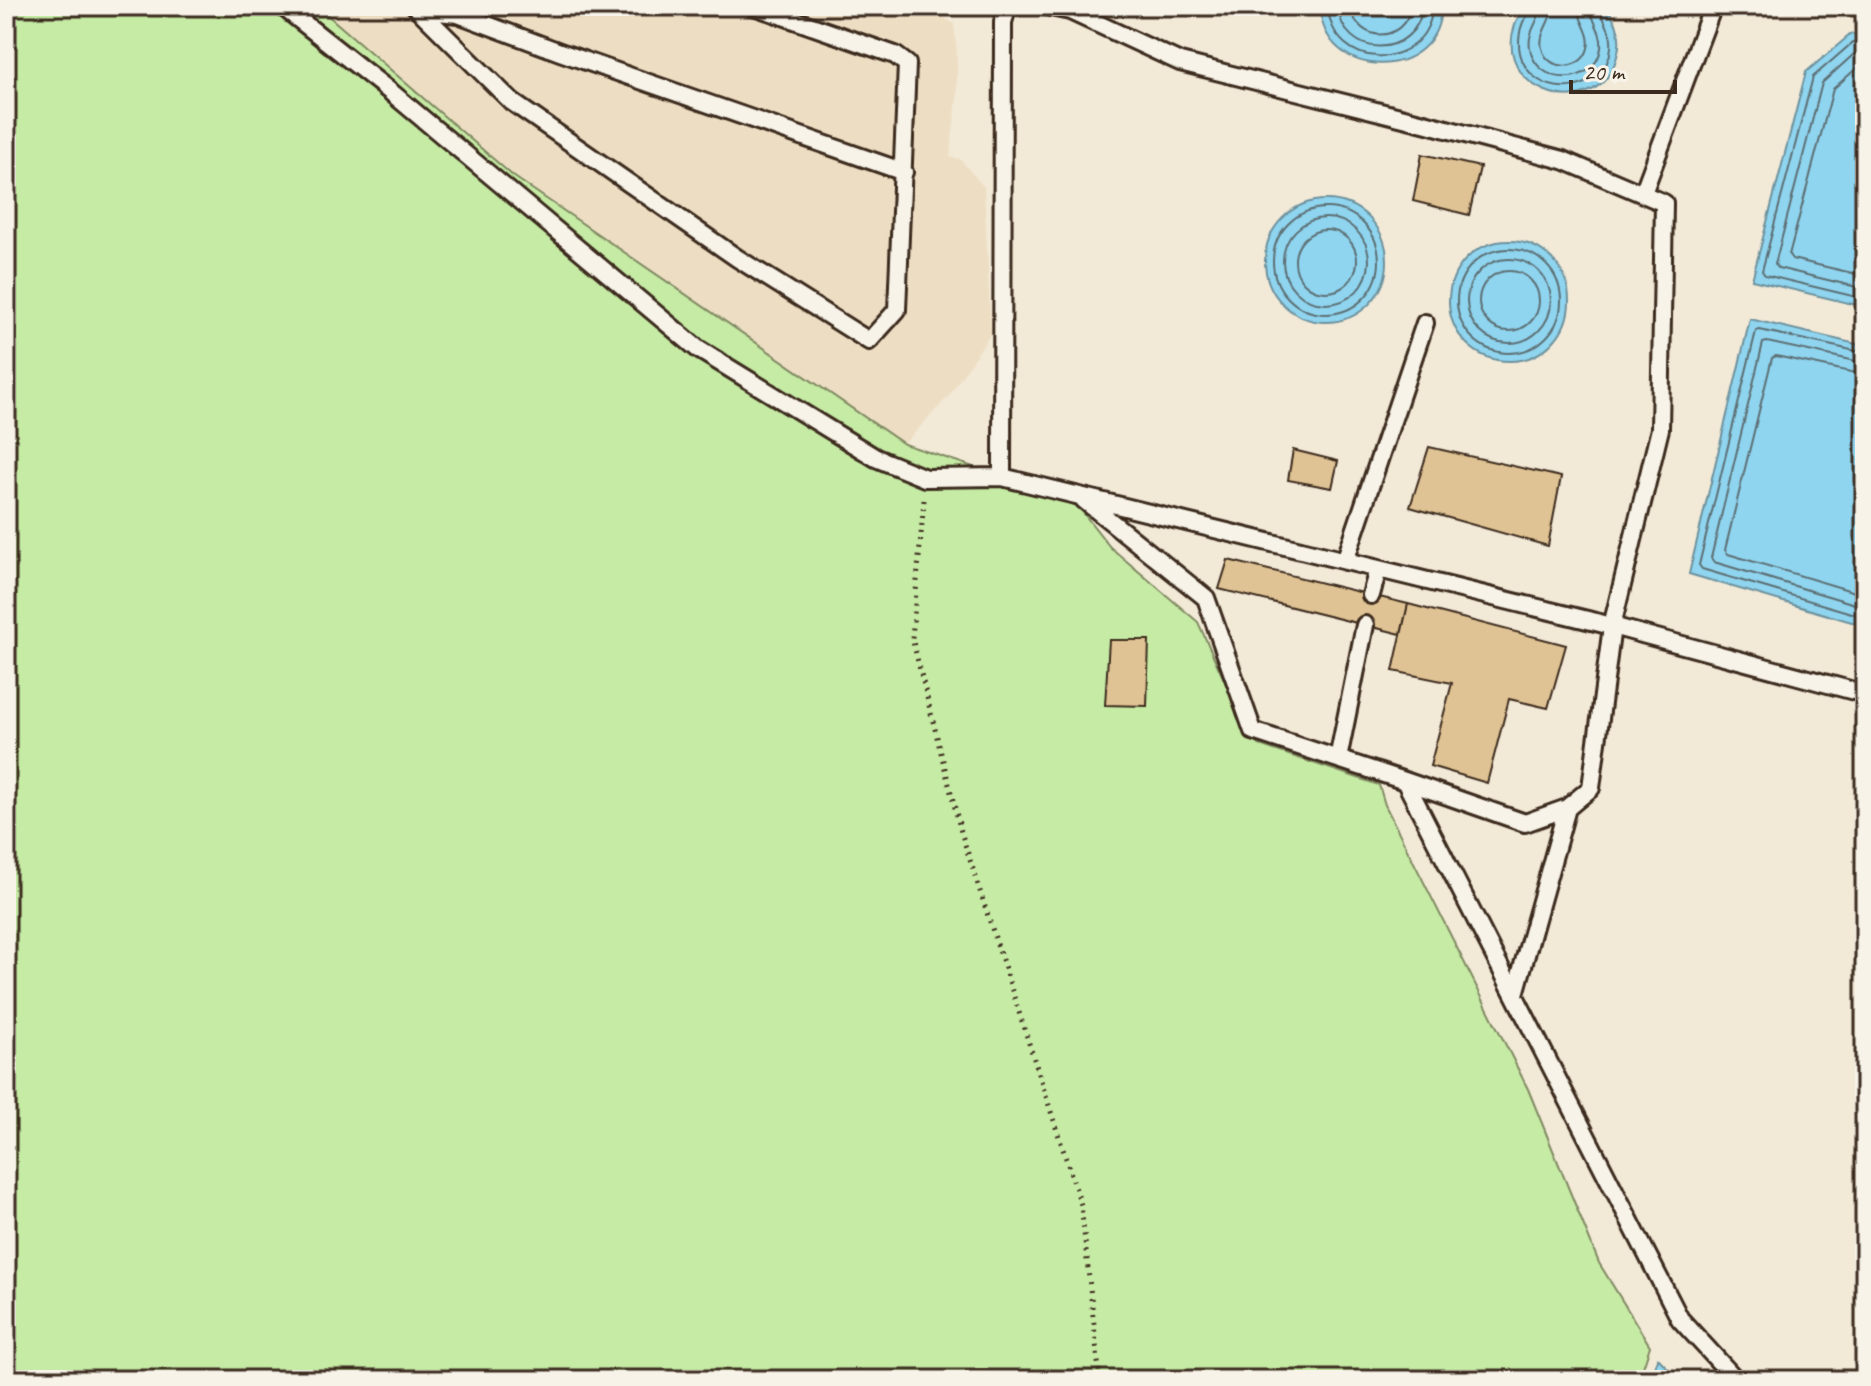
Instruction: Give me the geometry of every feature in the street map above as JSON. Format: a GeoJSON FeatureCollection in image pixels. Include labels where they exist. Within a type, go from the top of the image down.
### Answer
{"type":"FeatureCollection","features":[{"type":"Feature","properties":{"kind":"lane"},"geometry":{"type":"LineString","coordinates":[[282,6],[392,93],[698,349],[876,458],[925,478],[1002,477],[1079,495],[1612,626],[1865,694]]}},
{"type":"Feature","properties":{"kind":"lane"},"geometry":{"type":"LineString","coordinates":[[417,8],[512,102],[737,258],[869,341],[897,310],[907,64],[895,55],[754,6]]}},
{"type":"Feature","properties":{"kind":"lane"},"geometry":{"type":"LineString","coordinates":[[1002,477],[1003,22],[1008,6]]}},
{"type":"Feature","properties":{"kind":"lane"},"geometry":{"type":"LineString","coordinates":[[1046,6],[1070,11],[1180,62],[1563,160],[1664,203],[1660,429],[1612,626],[1591,788],[1567,808],[1525,823],[1253,731],[1206,598],[1079,495]]}},
{"type":"Feature","properties":{"kind":"lane"},"geometry":{"type":"LineString","coordinates":[[1643,193],[1713,6]]}},
{"type":"Feature","properties":{"kind":"lane"},"geometry":{"type":"LineString","coordinates":[[417,8],[458,14],[904,172]]}},
{"type":"Feature","properties":{"kind":"lane"},"geometry":{"type":"LineString","coordinates":[[1345,561],[1425,323]]}},
{"type":"Feature","properties":{"kind":"lane"},"geometry":{"type":"LineString","coordinates":[[1371,595],[1378,569]]}},
{"type":"Feature","properties":{"kind":"lane"},"geometry":{"type":"LineString","coordinates":[[1338,759],[1365,625]]}},
{"type":"Feature","properties":{"kind":"lane"},"geometry":{"type":"LineString","coordinates":[[1405,781],[1680,1319],[1736,1380]]}},
{"type":"Feature","properties":{"kind":"lane"},"geometry":{"type":"LineString","coordinates":[[1515,994],[1567,808]]}},
{"type":"Feature","properties":{"kind":"path"},"geometry":{"type":"LineString","coordinates":[[925,478],[912,638],[961,832],[1081,1205],[1100,1380]]}},
{"type":"Feature","properties":{"kind":"shaded area"},"geometry":{"type":"Polygon","coordinates":[[[317,6],[926,6],[954,24],[957,98],[950,157],[960,159],[984,187],[991,333],[948,397],[904,444],[513,176],[317,6]]]}},
{"type":"Feature","properties":{"kind":"green space"},"geometry":{"type":"Polygon","coordinates":[[[6,6],[317,6],[513,176],[904,444],[1073,500],[1110,547],[1198,622],[1245,726],[1259,745],[1379,785],[1385,805],[1528,1089],[1599,1263],[1650,1346],[1639,1380],[6,1380],[6,6]]]}},
{"type":"Feature","properties":{"kind":"water"},"geometry":{"type":"Polygon","coordinates":[[[1320,6],[1441,6],[1436,31],[1422,49],[1403,60],[1381,64],[1359,60],[1340,49],[1326,31],[1320,6]]]}},
{"type":"Feature","properties":{"kind":"water"},"geometry":{"type":"Polygon","coordinates":[[[1525,6],[1605,6],[1619,33],[1618,52],[1607,77],[1589,92],[1567,95],[1544,90],[1526,78],[1514,59],[1513,34],[1525,6]]]}},
{"type":"Feature","properties":{"kind":"water"},"geometry":{"type":"Polygon","coordinates":[[[1851,34],[1865,37],[1865,307],[1752,280],[1806,72],[1851,34]]]}},
{"type":"Feature","properties":{"kind":"water"},"geometry":{"type":"Polygon","coordinates":[[[1326,200],[1349,205],[1369,218],[1382,238],[1387,261],[1382,284],[1369,304],[1349,317],[1326,322],[1303,317],[1283,304],[1270,284],[1265,261],[1270,238],[1283,218],[1303,205],[1326,200]]]}},
{"type":"Feature","properties":{"kind":"water"},"geometry":{"type":"Polygon","coordinates":[[[1509,241],[1532,245],[1552,258],[1565,278],[1569,301],[1565,324],[1552,344],[1532,357],[1509,361],[1486,357],[1466,344],[1453,324],[1449,301],[1453,278],[1466,258],[1486,245],[1509,241]]]}},
{"type":"Feature","properties":{"kind":"water"},"geometry":{"type":"Polygon","coordinates":[[[1750,319],[1865,346],[1865,626],[1689,574],[1750,319]]]}},
{"type":"Feature","properties":{"kind":"water"},"geometry":{"type":"Polygon","coordinates":[[[1658,1358],[1679,1380],[1651,1380],[1658,1358]]]}},
{"type":"Feature","properties":{"kind":"building"},"geometry":{"type":"Polygon","coordinates":[[[1422,154],[1480,167],[1469,215],[1413,201],[1422,154]]]}},
{"type":"Feature","properties":{"kind":"building"},"geometry":{"type":"Polygon","coordinates":[[[1429,447],[1561,477],[1548,546],[1410,507],[1429,447]]]}},
{"type":"Feature","properties":{"kind":"building"},"geometry":{"type":"Polygon","coordinates":[[[1293,450],[1338,461],[1332,488],[1288,480],[1293,450]]]}},
{"type":"Feature","properties":{"kind":"building"},"geometry":{"type":"Polygon","coordinates":[[[1228,560],[1408,604],[1401,634],[1219,589],[1228,560]]]}},
{"type":"Feature","properties":{"kind":"building"},"geometry":{"type":"Polygon","coordinates":[[[1408,604],[1566,645],[1548,708],[1509,699],[1487,783],[1430,766],[1452,683],[1393,671],[1408,604]]]}},
{"type":"Feature","properties":{"kind":"building"},"geometry":{"type":"Polygon","coordinates":[[[1109,640],[1149,640],[1147,706],[1105,705],[1109,640]]]}}]}
